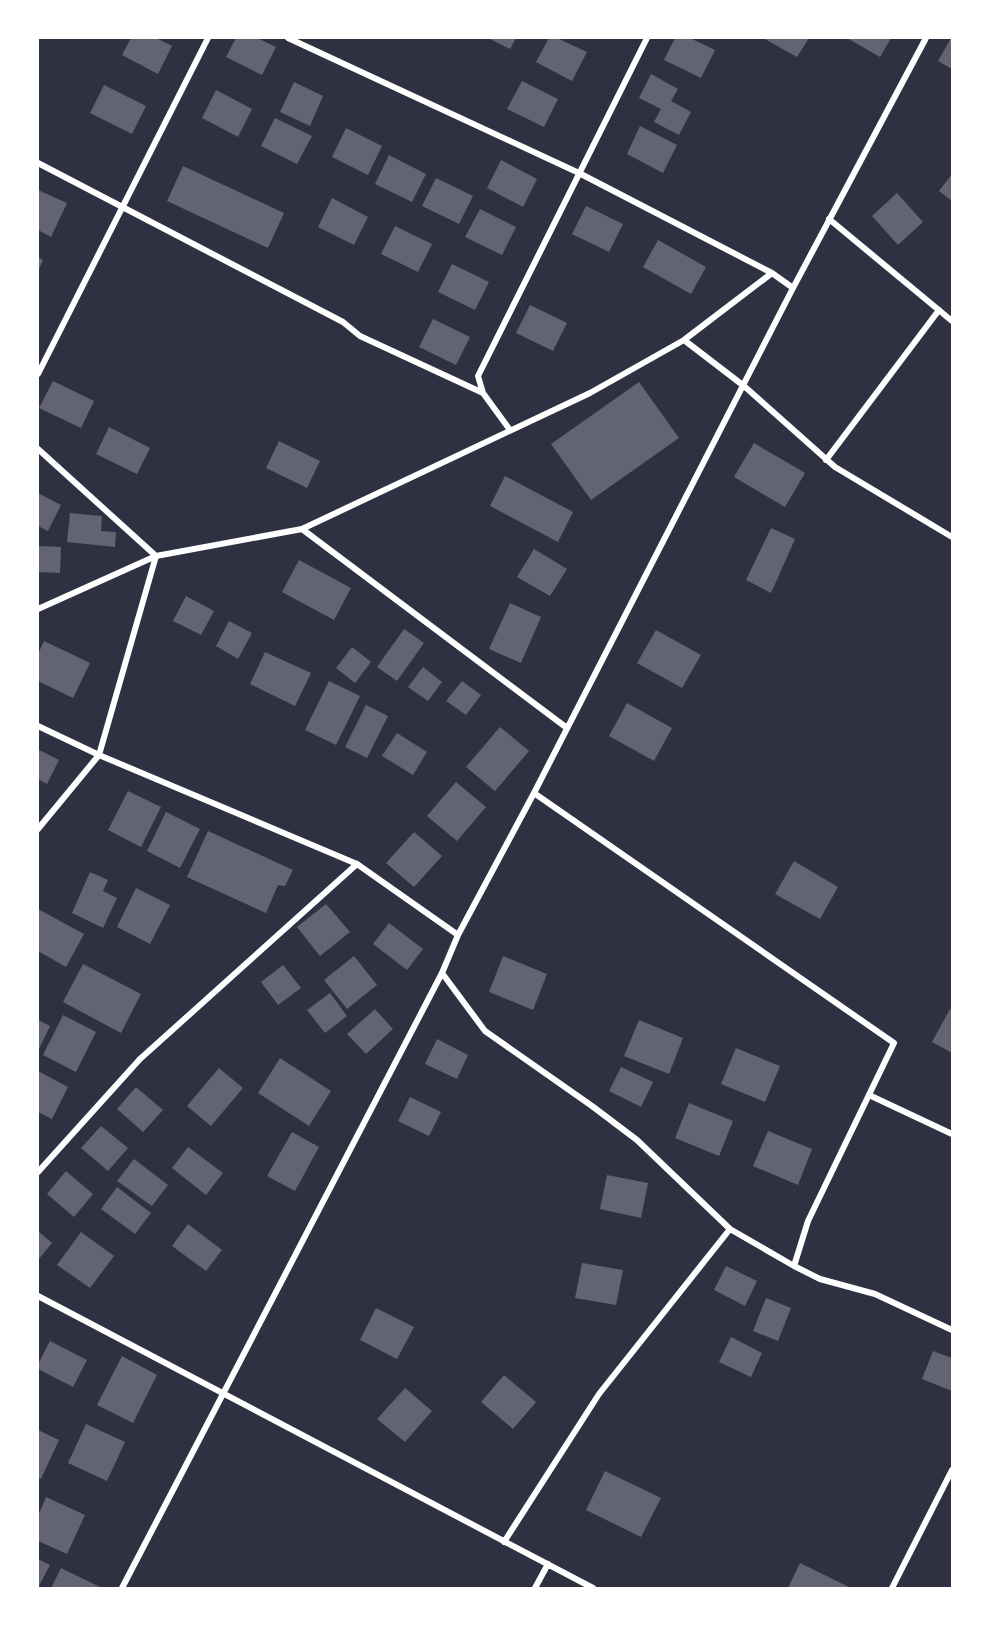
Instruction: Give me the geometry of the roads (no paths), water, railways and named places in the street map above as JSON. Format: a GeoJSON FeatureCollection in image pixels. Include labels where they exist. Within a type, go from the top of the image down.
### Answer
{"type":"FeatureCollection","features":[{"type":"Feature","properties":{"kind":"street"},"geometry":{"type":"LineString","coordinates":[[38,374],[208,38]]}},
{"type":"Feature","properties":{"kind":"street"},"geometry":{"type":"LineString","coordinates":[[288,38],[579,173],[772,273],[793,288]]}},
{"type":"Feature","properties":{"kind":"street"},"geometry":{"type":"LineString","coordinates":[[510,430],[483,393],[478,376],[647,38]]}},
{"type":"Feature","properties":{"kind":"street"},"geometry":{"type":"LineString","coordinates":[[122,1588],[442,973],[458,935],[747,388],[793,288],[926,38]]}},
{"type":"Feature","properties":{"kind":"street"},"geometry":{"type":"LineString","coordinates":[[38,163],[343,322],[360,336],[483,393]]}},
{"type":"Feature","properties":{"kind":"street"},"geometry":{"type":"LineString","coordinates":[[829,219],[952,321]]}},
{"type":"Feature","properties":{"kind":"street"},"geometry":{"type":"LineString","coordinates":[[38,609],[156,556],[302,529],[590,393],[684,340],[772,273]]}},
{"type":"Feature","properties":{"kind":"street"},"geometry":{"type":"LineString","coordinates":[[826,460],[939,310]]}},
{"type":"Feature","properties":{"kind":"street"},"geometry":{"type":"LineString","coordinates":[[684,340],[747,388],[835,468],[952,537]]}},
{"type":"Feature","properties":{"kind":"street"},"geometry":{"type":"LineString","coordinates":[[38,449],[156,556]]}},
{"type":"Feature","properties":{"kind":"street"},"geometry":{"type":"LineString","coordinates":[[302,529],[567,728]]}},
{"type":"Feature","properties":{"kind":"street"},"geometry":{"type":"LineString","coordinates":[[38,829],[99,755],[156,556]]}},
{"type":"Feature","properties":{"kind":"street"},"geometry":{"type":"LineString","coordinates":[[38,726],[99,755],[357,864],[458,935]]}},
{"type":"Feature","properties":{"kind":"street"},"geometry":{"type":"LineString","coordinates":[[534,793],[894,1043],[808,1221],[794,1266]]}},
{"type":"Feature","properties":{"kind":"street"},"geometry":{"type":"LineString","coordinates":[[38,1172],[140,1059],[357,864]]}},
{"type":"Feature","properties":{"kind":"street"},"geometry":{"type":"LineString","coordinates":[[442,973],[485,1031],[637,1140],[730,1229],[820,1279],[875,1294],[952,1330]]}},
{"type":"Feature","properties":{"kind":"street"},"geometry":{"type":"LineString","coordinates":[[869,1095],[952,1134]]}},
{"type":"Feature","properties":{"kind":"street"},"geometry":{"type":"LineString","coordinates":[[504,1542],[599,1394],[730,1229]]}},
{"type":"Feature","properties":{"kind":"street"},"geometry":{"type":"LineString","coordinates":[[38,1296],[593,1588]]}},
{"type":"Feature","properties":{"kind":"street"},"geometry":{"type":"LineString","coordinates":[[892,1588],[952,1470]]}},
{"type":"Feature","properties":{"kind":"street"},"geometry":{"type":"LineString","coordinates":[[535,1588],[548,1564]]}}]}
